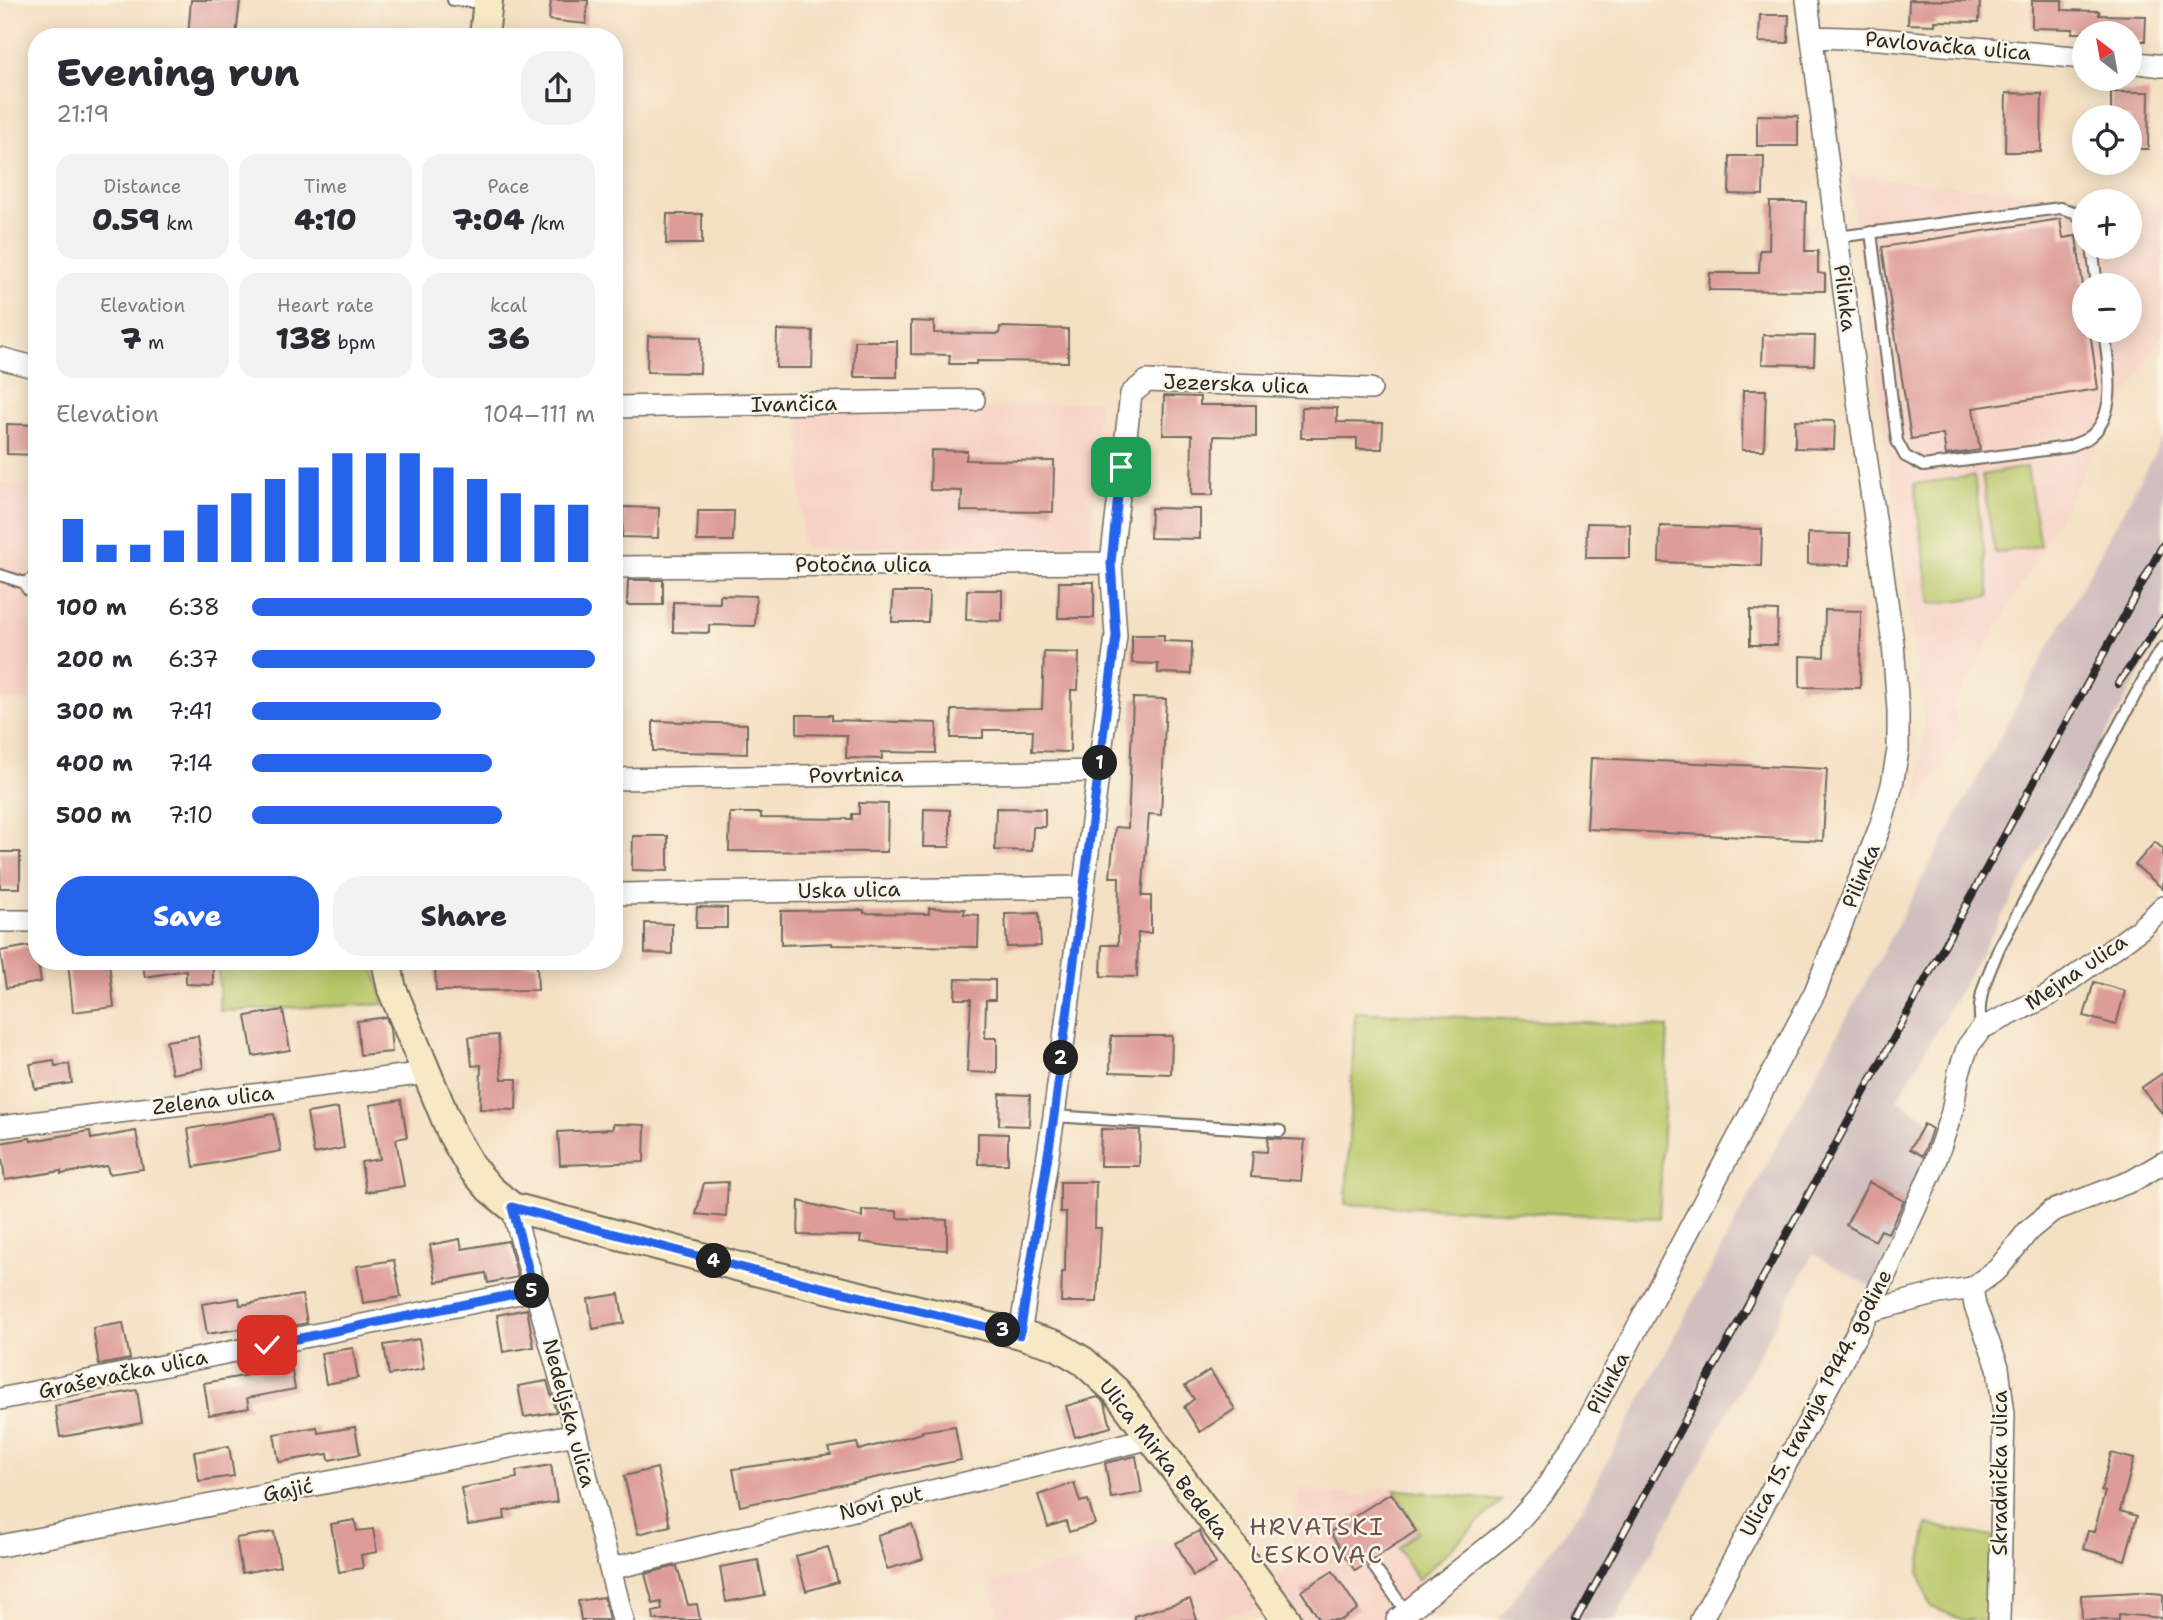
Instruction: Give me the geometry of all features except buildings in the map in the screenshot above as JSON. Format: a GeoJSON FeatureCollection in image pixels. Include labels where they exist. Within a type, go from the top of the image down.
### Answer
{"type":"FeatureCollection","features":[{"type":"Feature","properties":{"kind":"main road"},"geometry":{"type":"LineString","coordinates":[[485,28],[488,2]]}},
{"type":"Feature","properties":{"kind":"main road","name":"Ulica Mirka Bedeka"},"geometry":{"type":"LineString","coordinates":[[388,970],[393,989],[452,1134],[471,1167],[490,1189],[512,1207],[755,1271],[1056,1345],[1083,1361],[1117,1392],[1287,1620]]}},
{"type":"Feature","properties":{"kind":"street","name":"Pilinka"},"geometry":{"type":"LineString","coordinates":[[1402,1616],[1511,1528],[1542,1494],[1583,1430],[1815,992],[1880,827],[1892,785],[1898,750],[1893,643],[1858,401],[1807,0]]}},
{"type":"Feature","properties":{"kind":"street","name":"Pavlovačka ulica"},"geometry":{"type":"LineString","coordinates":[[1812,37],[1880,39],[2072,57]]}},
{"type":"Feature","properties":{"kind":"street"},"geometry":{"type":"LineString","coordinates":[[2142,63],[2163,66]]}},
{"type":"Feature","properties":{"kind":"street"},"geometry":{"type":"LineString","coordinates":[[0,358],[28,366]]}},
{"type":"Feature","properties":{"kind":"street","name":"Jezerska ulica"},"geometry":{"type":"LineString","coordinates":[[1020,1335],[1054,1116],[1116,636],[1111,563],[1130,394],[1147,381],[1371,389]]}},
{"type":"Feature","properties":{"kind":"street","name":"Ivančica"},"geometry":{"type":"LineString","coordinates":[[623,407],[974,400]]}},
{"type":"Feature","properties":{"kind":"street","name":"Potočna ulica"},"geometry":{"type":"LineString","coordinates":[[623,567],[1111,563]]}},
{"type":"Feature","properties":{"kind":"street","name":"Povrtnica"},"geometry":{"type":"LineString","coordinates":[[623,779],[1098,771]]}},
{"type":"Feature","properties":{"kind":"street","name":"Uska ulica"},"geometry":{"type":"LineString","coordinates":[[623,894],[1084,887]]}},
{"type":"Feature","properties":{"kind":"street","name":"Mejna ulica"},"geometry":{"type":"LineString","coordinates":[[1982,1028],[2048,996],[2140,929],[2163,906]]}},
{"type":"Feature","properties":{"kind":"street"},"geometry":{"type":"LineString","coordinates":[[0,921],[28,921]]}},
{"type":"Feature","properties":{"kind":"street","name":"Ulica 15. travnja 1944. godine"},"geometry":{"type":"LineString","coordinates":[[1701,1620],[1869,1311],[1932,1171],[1952,1112],[1959,1072],[1968,1046],[1982,1028]]}},
{"type":"Feature","properties":{"kind":"street","name":"Zelena ulica"},"geometry":{"type":"LineString","coordinates":[[0,1127],[427,1073]]}},
{"type":"Feature","properties":{"kind":"street"},"geometry":{"type":"LineString","coordinates":[[1869,1311],[1939,1293],[1972,1288],[1998,1269],[2028,1231],[2052,1211],[2132,1181],[2163,1163]]}},
{"type":"Feature","properties":{"kind":"street","name":"Nedeljska ulica"},"geometry":{"type":"LineString","coordinates":[[512,1207],[576,1434],[623,1620]]}},
{"type":"Feature","properties":{"kind":"street","name":"Skradnička ulica"},"geometry":{"type":"LineString","coordinates":[[1972,1288],[1998,1367],[2004,1415],[1999,1620]]}},
{"type":"Feature","properties":{"kind":"street","name":"Graševačka ulica"},"geometry":{"type":"LineString","coordinates":[[0,1399],[534,1290]]}},
{"type":"Feature","properties":{"kind":"street","name":"Gajić"},"geometry":{"type":"LineString","coordinates":[[0,1546],[576,1434]]}},
{"type":"Feature","properties":{"kind":"street","name":"Novi put"},"geometry":{"type":"LineString","coordinates":[[610,1569],[1153,1439]]}},
{"type":"Feature","properties":{"kind":"lane"},"geometry":{"type":"LineString","coordinates":[[453,0],[488,2]]}},
{"type":"Feature","properties":{"kind":"lane"},"geometry":{"type":"LineString","coordinates":[[1837,237],[2060,208],[2072,211]]}},
{"type":"Feature","properties":{"kind":"lane"},"geometry":{"type":"LineString","coordinates":[[1871,232],[1897,441],[1905,457],[1923,466],[2068,447],[2089,438],[2100,425],[2111,395],[2105,343]]}},
{"type":"Feature","properties":{"kind":"lane"},"geometry":{"type":"LineString","coordinates":[[0,575],[28,583]]}},
{"type":"Feature","properties":{"kind":"lane"},"geometry":{"type":"LineString","coordinates":[[1982,1028],[1980,995],[1999,948],[2154,660],[2163,648]]}},
{"type":"Feature","properties":{"kind":"lane"},"geometry":{"type":"LineString","coordinates":[[1054,1116],[1280,1131]]}},
{"type":"Feature","properties":{"kind":"lane"},"geometry":{"type":"LineString","coordinates":[[1374,1567],[1402,1616]]}},
{"type":"Feature","properties":{"kind":"shaded area"},"geometry":{"type":"Polygon","coordinates":[[[1849,176],[2072,197],[2072,259],[2142,259],[2142,204],[2163,206],[2163,331],[1953,707],[1961,733],[1916,812],[1925,724],[1849,176]]]}},
{"type":"Feature","properties":{"kind":"shaded area"},"geometry":{"type":"Polygon","coordinates":[[[1099,401],[1091,544],[802,548],[800,410],[977,408],[1099,401]]]}},
{"type":"Feature","properties":{"kind":"shaded area"},"geometry":{"type":"Polygon","coordinates":[[[2163,438],[2163,634],[1897,1100],[1942,1128],[1873,1288],[1813,1254],[1615,1620],[1498,1620],[1582,1509],[2163,438]]]}},
{"type":"Feature","properties":{"kind":"shaded area"},"geometry":{"type":"Polygon","coordinates":[[[0,482],[28,486],[28,701],[0,698],[0,482]]]}},
{"type":"Feature","properties":{"kind":"shaded area"},"geometry":{"type":"Polygon","coordinates":[[[1384,1486],[1394,1489],[1418,1531],[1399,1549],[1423,1586],[1379,1620],[1297,1620],[1270,1584],[1285,1574],[1288,1556],[1291,1557],[1299,1489],[1363,1497],[1384,1486]]]}},
{"type":"Feature","properties":{"kind":"shaded area"},"geometry":{"type":"Polygon","coordinates":[[[1210,1530],[1266,1606],[1209,1620],[1000,1620],[990,1582],[1210,1530]]]}},
{"type":"Feature","properties":{"kind":"green space"},"geometry":{"type":"Polygon","coordinates":[[[2027,467],[2040,546],[1995,553],[1982,475],[2027,467]]]}},
{"type":"Feature","properties":{"kind":"green space"},"geometry":{"type":"Polygon","coordinates":[[[1974,476],[1990,596],[1931,604],[1914,484],[1974,476]]]}},
{"type":"Feature","properties":{"kind":"green space"},"geometry":{"type":"Polygon","coordinates":[[[218,970],[375,970],[384,1004],[220,1011],[218,970]]]}},
{"type":"Feature","properties":{"kind":"green space"},"geometry":{"type":"Polygon","coordinates":[[[1355,1012],[1668,1027],[1659,1218],[1346,1204],[1355,1012]]]}},
{"type":"Feature","properties":{"kind":"green space"},"geometry":{"type":"Polygon","coordinates":[[[1394,1489],[1501,1501],[1418,1580],[1398,1548],[1418,1531],[1394,1489]]]}},
{"type":"Feature","properties":{"kind":"green space"},"geometry":{"type":"Polygon","coordinates":[[[1927,1525],[1993,1537],[1992,1620],[1963,1620],[1931,1607],[1919,1573],[1927,1525]]]}},
{"type":"Feature","properties":{"kind":"railway"},"geometry":{"type":"LineString","coordinates":[[1576,1620],[2163,545]]}},
{"type":"Feature","properties":{"kind":"railway"},"geometry":{"type":"LineString","coordinates":[[2118,684],[2163,619]]}},
{"type":"Feature","properties":{"kind":"district","name":"HRVATSKI LESKOVAC"},"geometry":{"type":"Point","coordinates":[1317,1541]}},
{"type":"Feature","properties":{"kind":"route"},"geometry":{"type":"LineString","coordinates":[[267,1345],[534,1290],[512,1207],[755,1271],[1020,1335],[1054,1116],[1116,636],[1111,563],[1121,467]]}}]}
